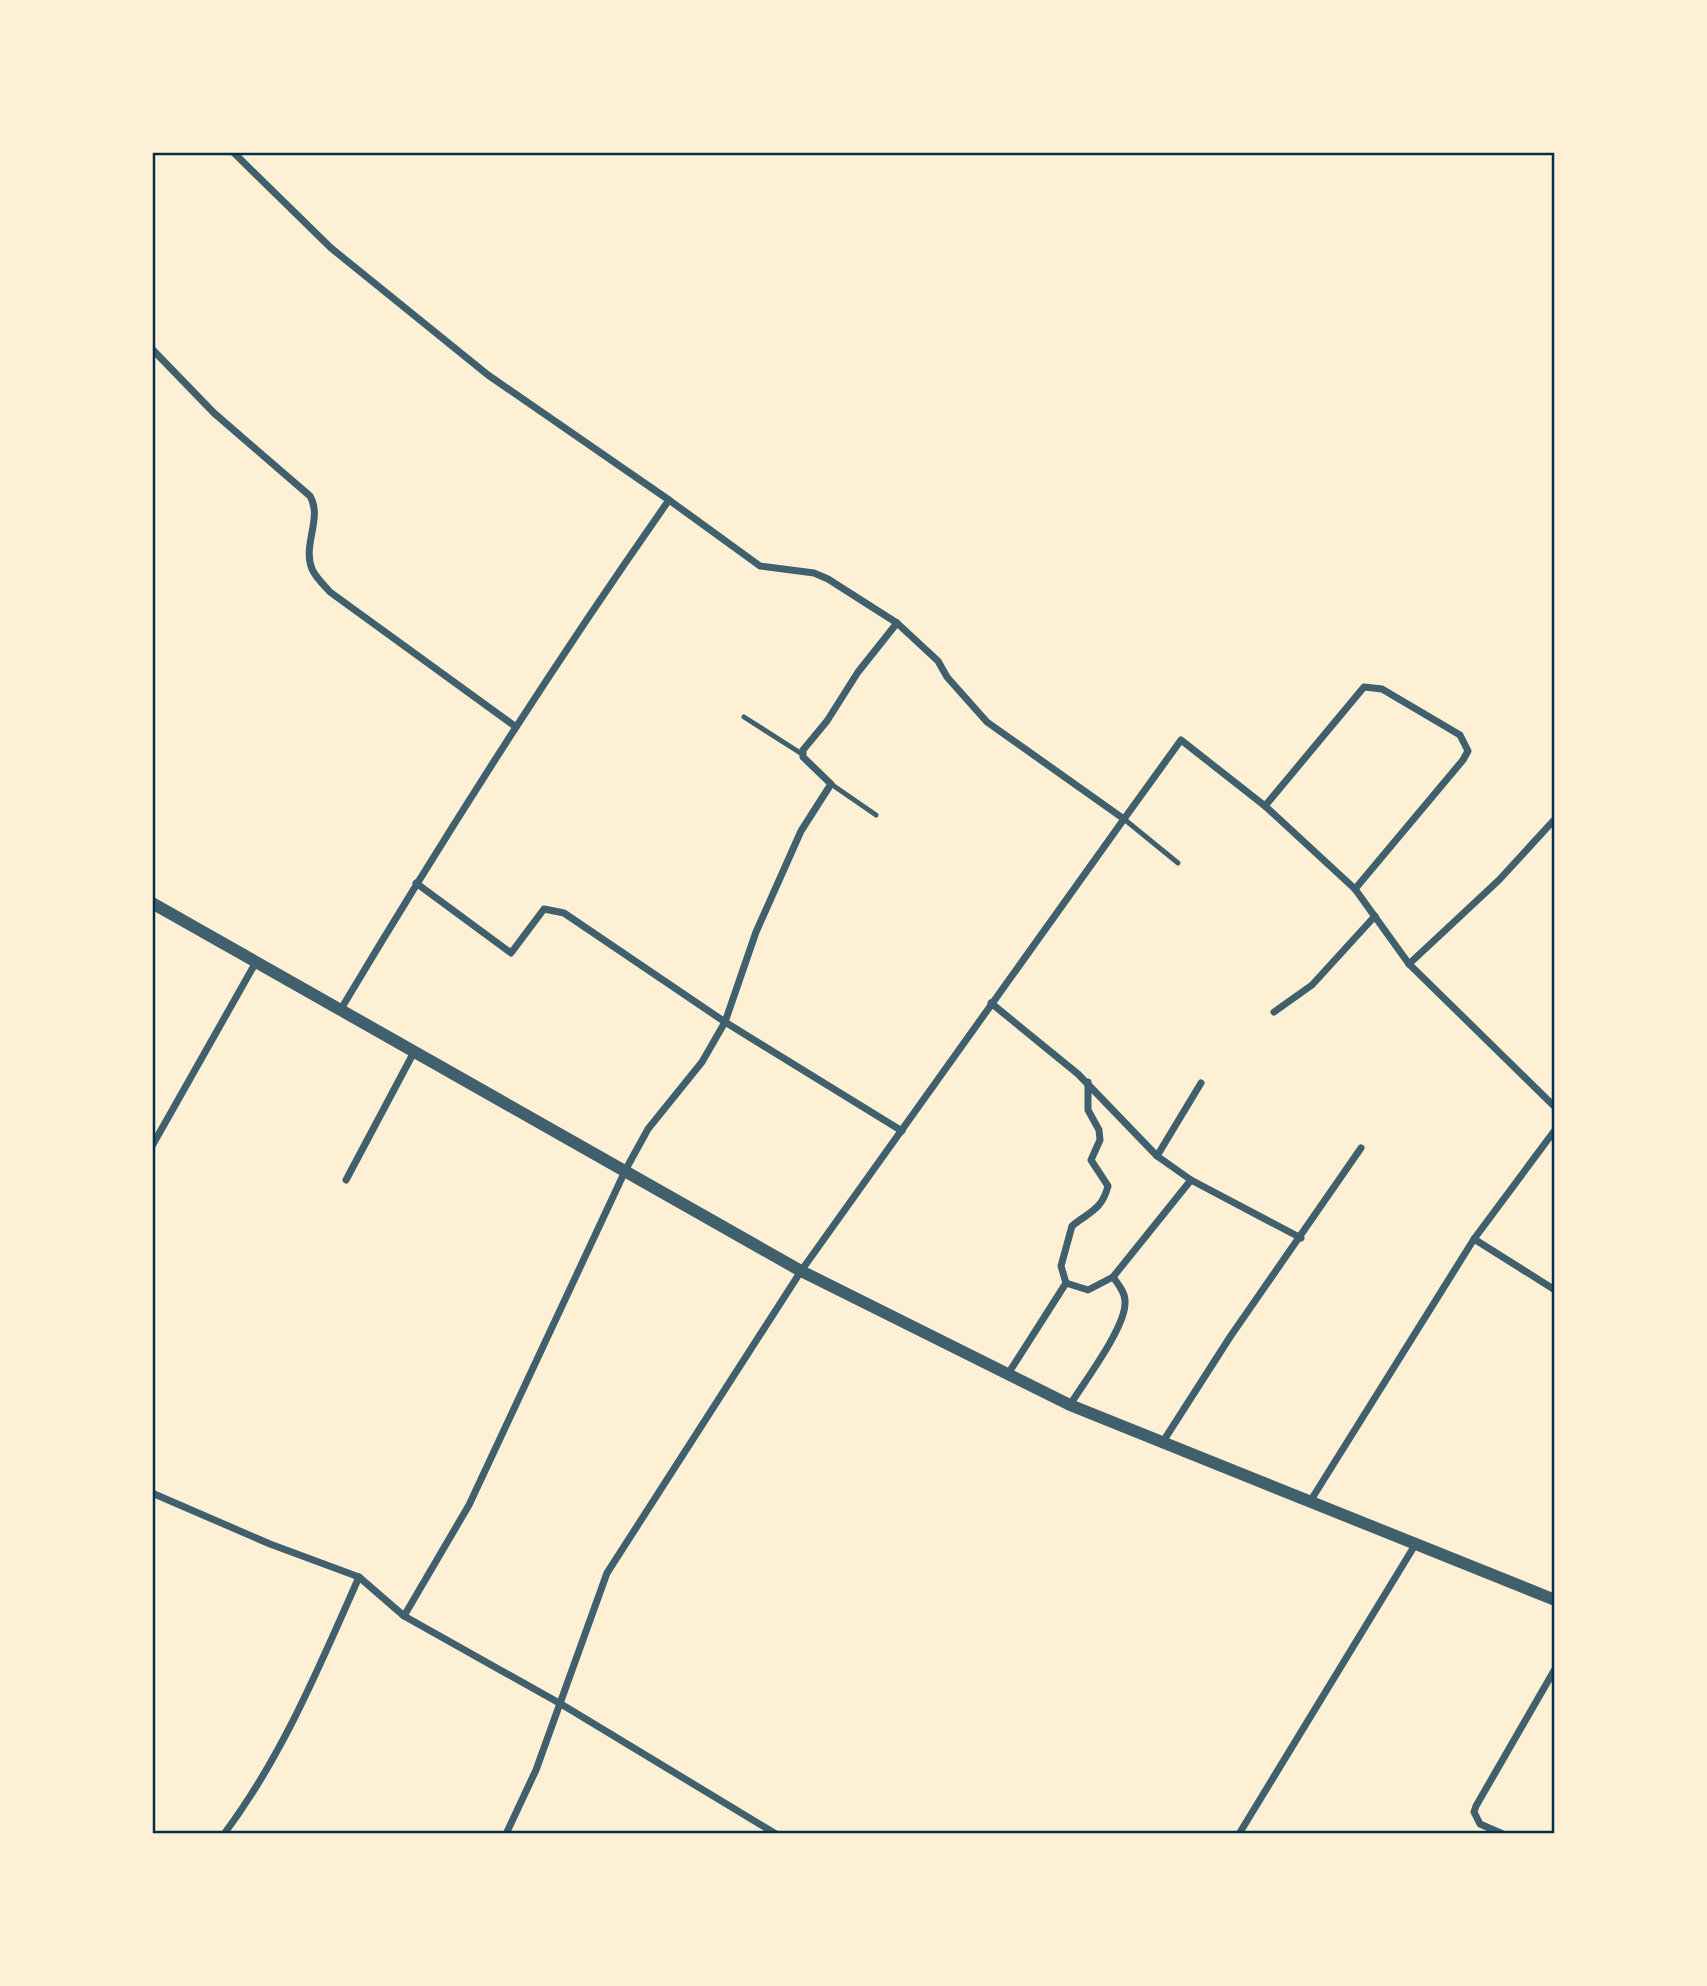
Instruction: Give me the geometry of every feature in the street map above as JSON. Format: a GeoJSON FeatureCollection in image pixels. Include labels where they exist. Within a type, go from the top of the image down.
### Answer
{"type":"FeatureCollection","features":[{"type":"Feature","properties":{"kind":"street"},"geometry":{"type":"LineString","coordinates":[[233,152],[331,248],[402,309],[488,375],[760,566],[814,573],[897,623],[938,661],[947,677],[987,722],[1124,819]]}},
{"type":"Feature","properties":{"kind":"street"},"geometry":{"type":"LineString","coordinates":[[153,350],[214,412],[310,496],[316,511],[309,557],[312,569],[330,592],[516,727]]}},
{"type":"Feature","properties":{"kind":"street"},"geometry":{"type":"LineString","coordinates":[[341,1009],[416,883],[585,619],[669,500]]}},
{"type":"Feature","properties":{"kind":"street"},"geometry":{"type":"LineString","coordinates":[[404,1616],[469,1504],[626,1169],[648,1129],[702,1062],[725,1022],[756,932],[801,831],[831,784],[802,754],[805,745],[827,721],[858,672],[897,623]]}},
{"type":"Feature","properties":{"kind":"street"},"geometry":{"type":"LineString","coordinates":[[1265,806],[1364,687],[1382,689],[1461,735],[1468,751],[1463,760],[1355,889]]}},
{"type":"Feature","properties":{"kind":"street"},"geometry":{"type":"LineString","coordinates":[[506,1834],[536,1770],[607,1573],[801,1271],[1181,740],[1265,806],[1355,889],[1409,964],[1555,1107]]}},
{"type":"Feature","properties":{"kind":"street"},"geometry":{"type":"LineString","coordinates":[[1409,964],[1499,880],[1555,819]]}},
{"type":"Feature","properties":{"kind":"street"},"geometry":{"type":"LineString","coordinates":[[416,883],[512,953],[544,909],[564,913],[725,1022],[902,1131]]}},
{"type":"Feature","properties":{"kind":"street"},"geometry":{"type":"LineString","coordinates":[[152,903],[626,1169],[801,1271],[1070,1405],[1164,1440],[1415,1545],[1555,1600]]}},
{"type":"Feature","properties":{"kind":"street"},"geometry":{"type":"LineString","coordinates":[[1274,1012],[1311,985],[1375,916]]}},
{"type":"Feature","properties":{"kind":"street"},"geometry":{"type":"LineString","coordinates":[[152,1146],[256,962]]}},
{"type":"Feature","properties":{"kind":"street"},"geometry":{"type":"LineString","coordinates":[[991,1003],[1088,1082],[1157,1156],[1191,1180],[1301,1238]]}},
{"type":"Feature","properties":{"kind":"street"},"geometry":{"type":"LineString","coordinates":[[346,1180],[414,1052]]}},
{"type":"Feature","properties":{"kind":"street"},"geometry":{"type":"LineString","coordinates":[[1008,1374],[1066,1283],[1061,1266],[1072,1226],[1096,1212],[1104,1201],[1108,1186],[1091,1160],[1100,1140],[1099,1130],[1088,1110],[1088,1082]]}},
{"type":"Feature","properties":{"kind":"street"},"geometry":{"type":"LineString","coordinates":[[1157,1156],[1201,1083]]}},
{"type":"Feature","properties":{"kind":"street"},"geometry":{"type":"LineString","coordinates":[[1311,1500],[1474,1239],[1555,1130]]}},
{"type":"Feature","properties":{"kind":"street"},"geometry":{"type":"LineString","coordinates":[[1164,1440],[1230,1336],[1301,1238],[1361,1148]]}},
{"type":"Feature","properties":{"kind":"street"},"geometry":{"type":"LineString","coordinates":[[1066,1283],[1088,1290],[1113,1277],[1191,1180]]}},
{"type":"Feature","properties":{"kind":"street"},"geometry":{"type":"LineString","coordinates":[[1474,1239],[1555,1290]]}},
{"type":"Feature","properties":{"kind":"street"},"geometry":{"type":"LineString","coordinates":[[1070,1405],[1119,1324],[1125,1306],[1122,1291],[1113,1277]]}},
{"type":"Feature","properties":{"kind":"street"},"geometry":{"type":"LineString","coordinates":[[152,1493],[270,1544],[359,1577],[404,1616],[561,1704],[776,1834]]}},
{"type":"Feature","properties":{"kind":"street"},"geometry":{"type":"LineString","coordinates":[[1239,1834],[1415,1545]]}},
{"type":"Feature","properties":{"kind":"street"},"geometry":{"type":"LineString","coordinates":[[224,1834],[248,1802],[311,1684],[359,1577]]}},
{"type":"Feature","properties":{"kind":"street"},"geometry":{"type":"LineString","coordinates":[[1503,1834],[1480,1824],[1474,1812],[1555,1668]]}},
{"type":"Feature","properties":{"kind":"lane"},"geometry":{"type":"LineString","coordinates":[[744,717],[802,754]]}},
{"type":"Feature","properties":{"kind":"lane"},"geometry":{"type":"LineString","coordinates":[[831,784],[876,815]]}},
{"type":"Feature","properties":{"kind":"lane"},"geometry":{"type":"LineString","coordinates":[[1124,819],[1178,863]]}}]}
